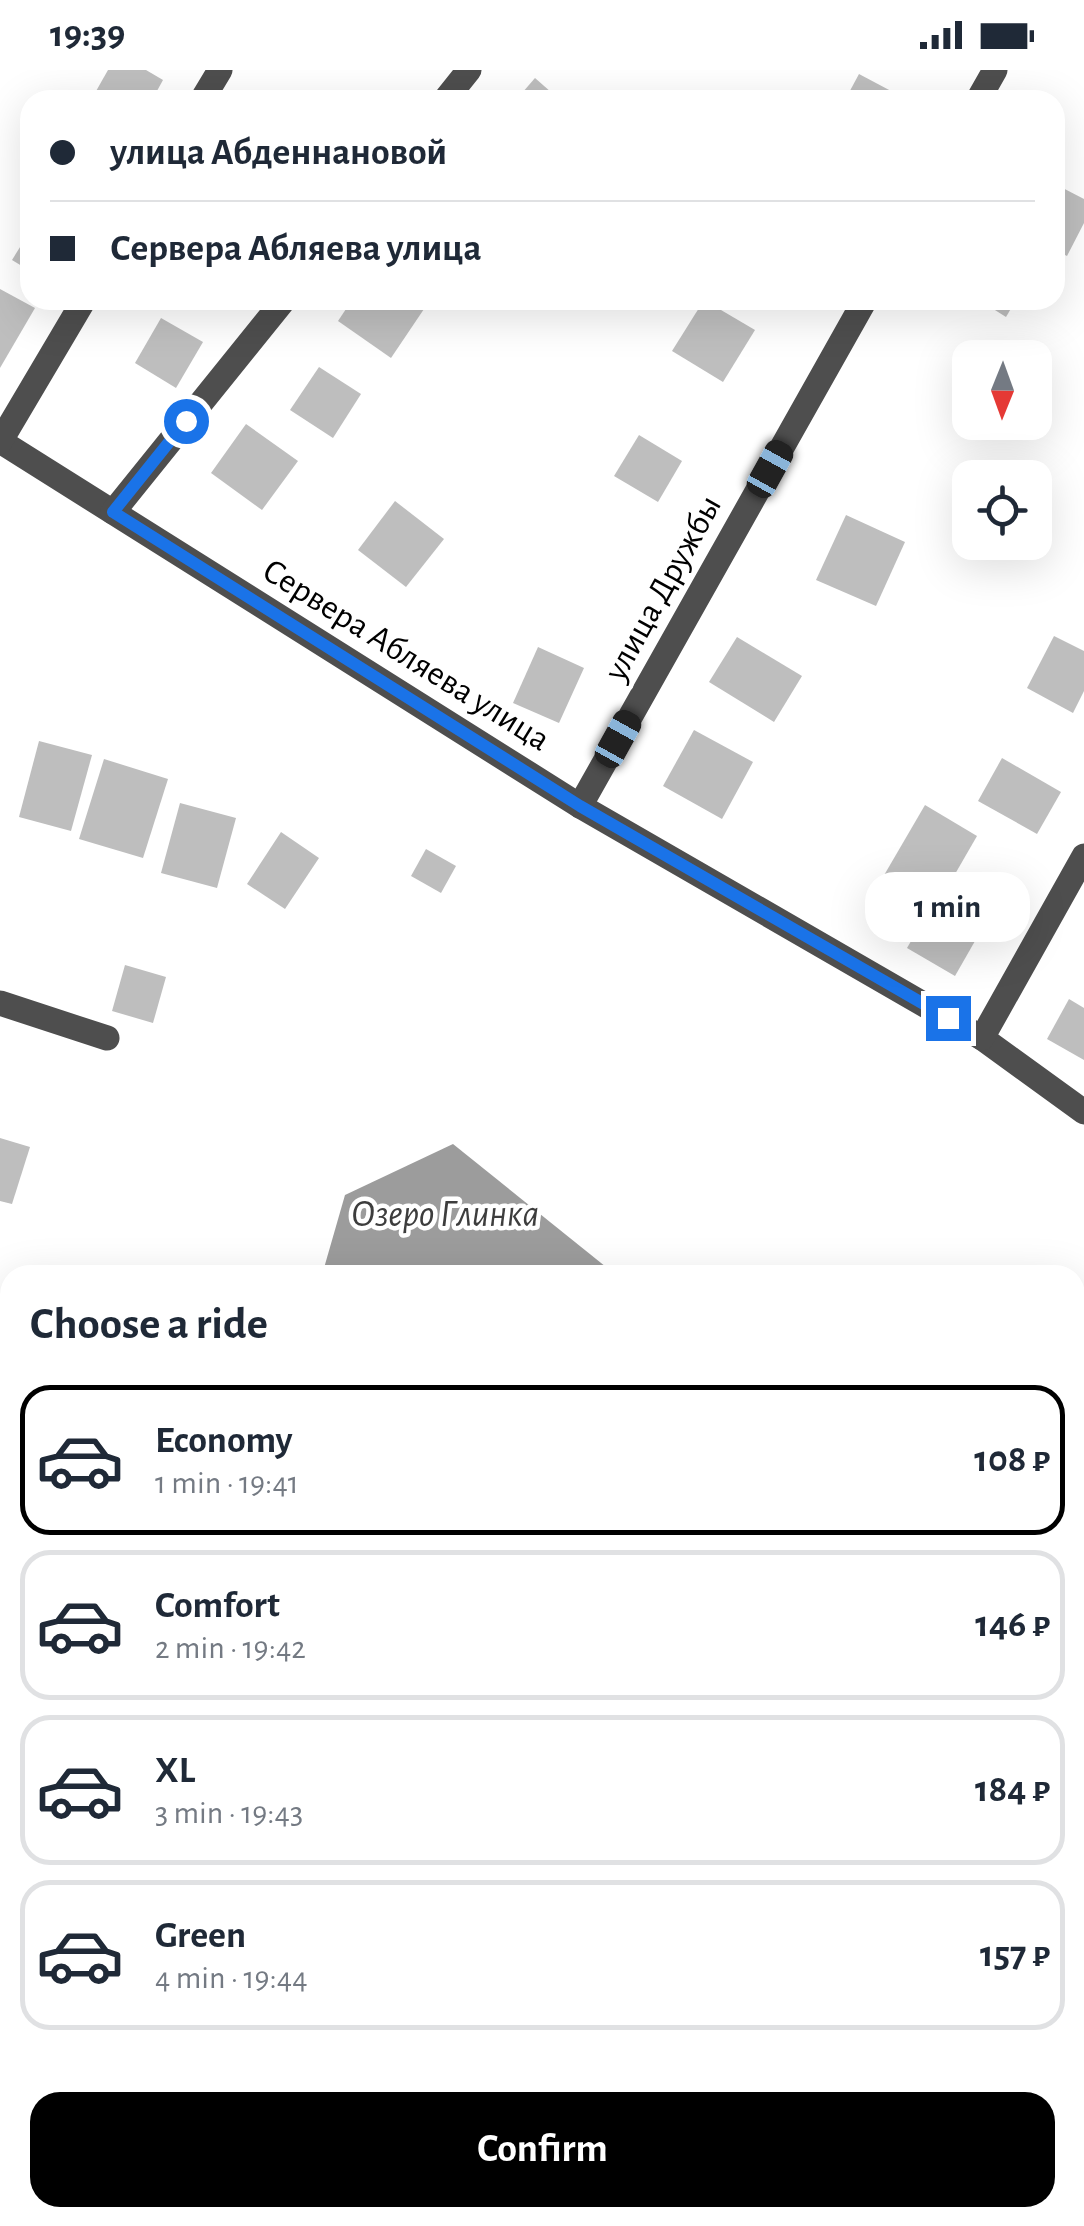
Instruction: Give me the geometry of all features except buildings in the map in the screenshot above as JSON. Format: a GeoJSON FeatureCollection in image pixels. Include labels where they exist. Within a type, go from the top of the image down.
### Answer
{"type":"FeatureCollection","features":[{"type":"Feature","properties":{"kind":"street"},"geometry":{"type":"LineString","coordinates":[[453,90],[469,70]]}},
{"type":"Feature","properties":{"kind":"street"},"geometry":{"type":"LineString","coordinates":[[0,442],[78,310]]}},
{"type":"Feature","properties":{"kind":"street"},"geometry":{"type":"LineString","coordinates":[[113,512],[276,310]]}},
{"type":"Feature","properties":{"kind":"street","name":"улица Дружбы"},"geometry":{"type":"LineString","coordinates":[[580,806],[860,310]]}},
{"type":"Feature","properties":{"kind":"street","name":"Сервера Абляева улица"},"geometry":{"type":"LineString","coordinates":[[0,442],[580,806],[982,1038],[1084,1112]]}},
{"type":"Feature","properties":{"kind":"street"},"geometry":{"type":"LineString","coordinates":[[982,1038],[1084,856]]}},
{"type":"Feature","properties":{"kind":"street"},"geometry":{"type":"LineString","coordinates":[[0,1004],[107,1038]]}},
{"type":"Feature","properties":{"kind":"water","name":"Озеро Глинка"},"geometry":{"type":"Polygon","coordinates":[[[453,1144],[604,1265],[325,1265],[345,1195],[453,1144]]]}},
{"type":"Feature","properties":{"kind":"route"},"geometry":{"type":"LineString","coordinates":[[186,421],[113,512],[580,806],[948,1018]]}}]}
